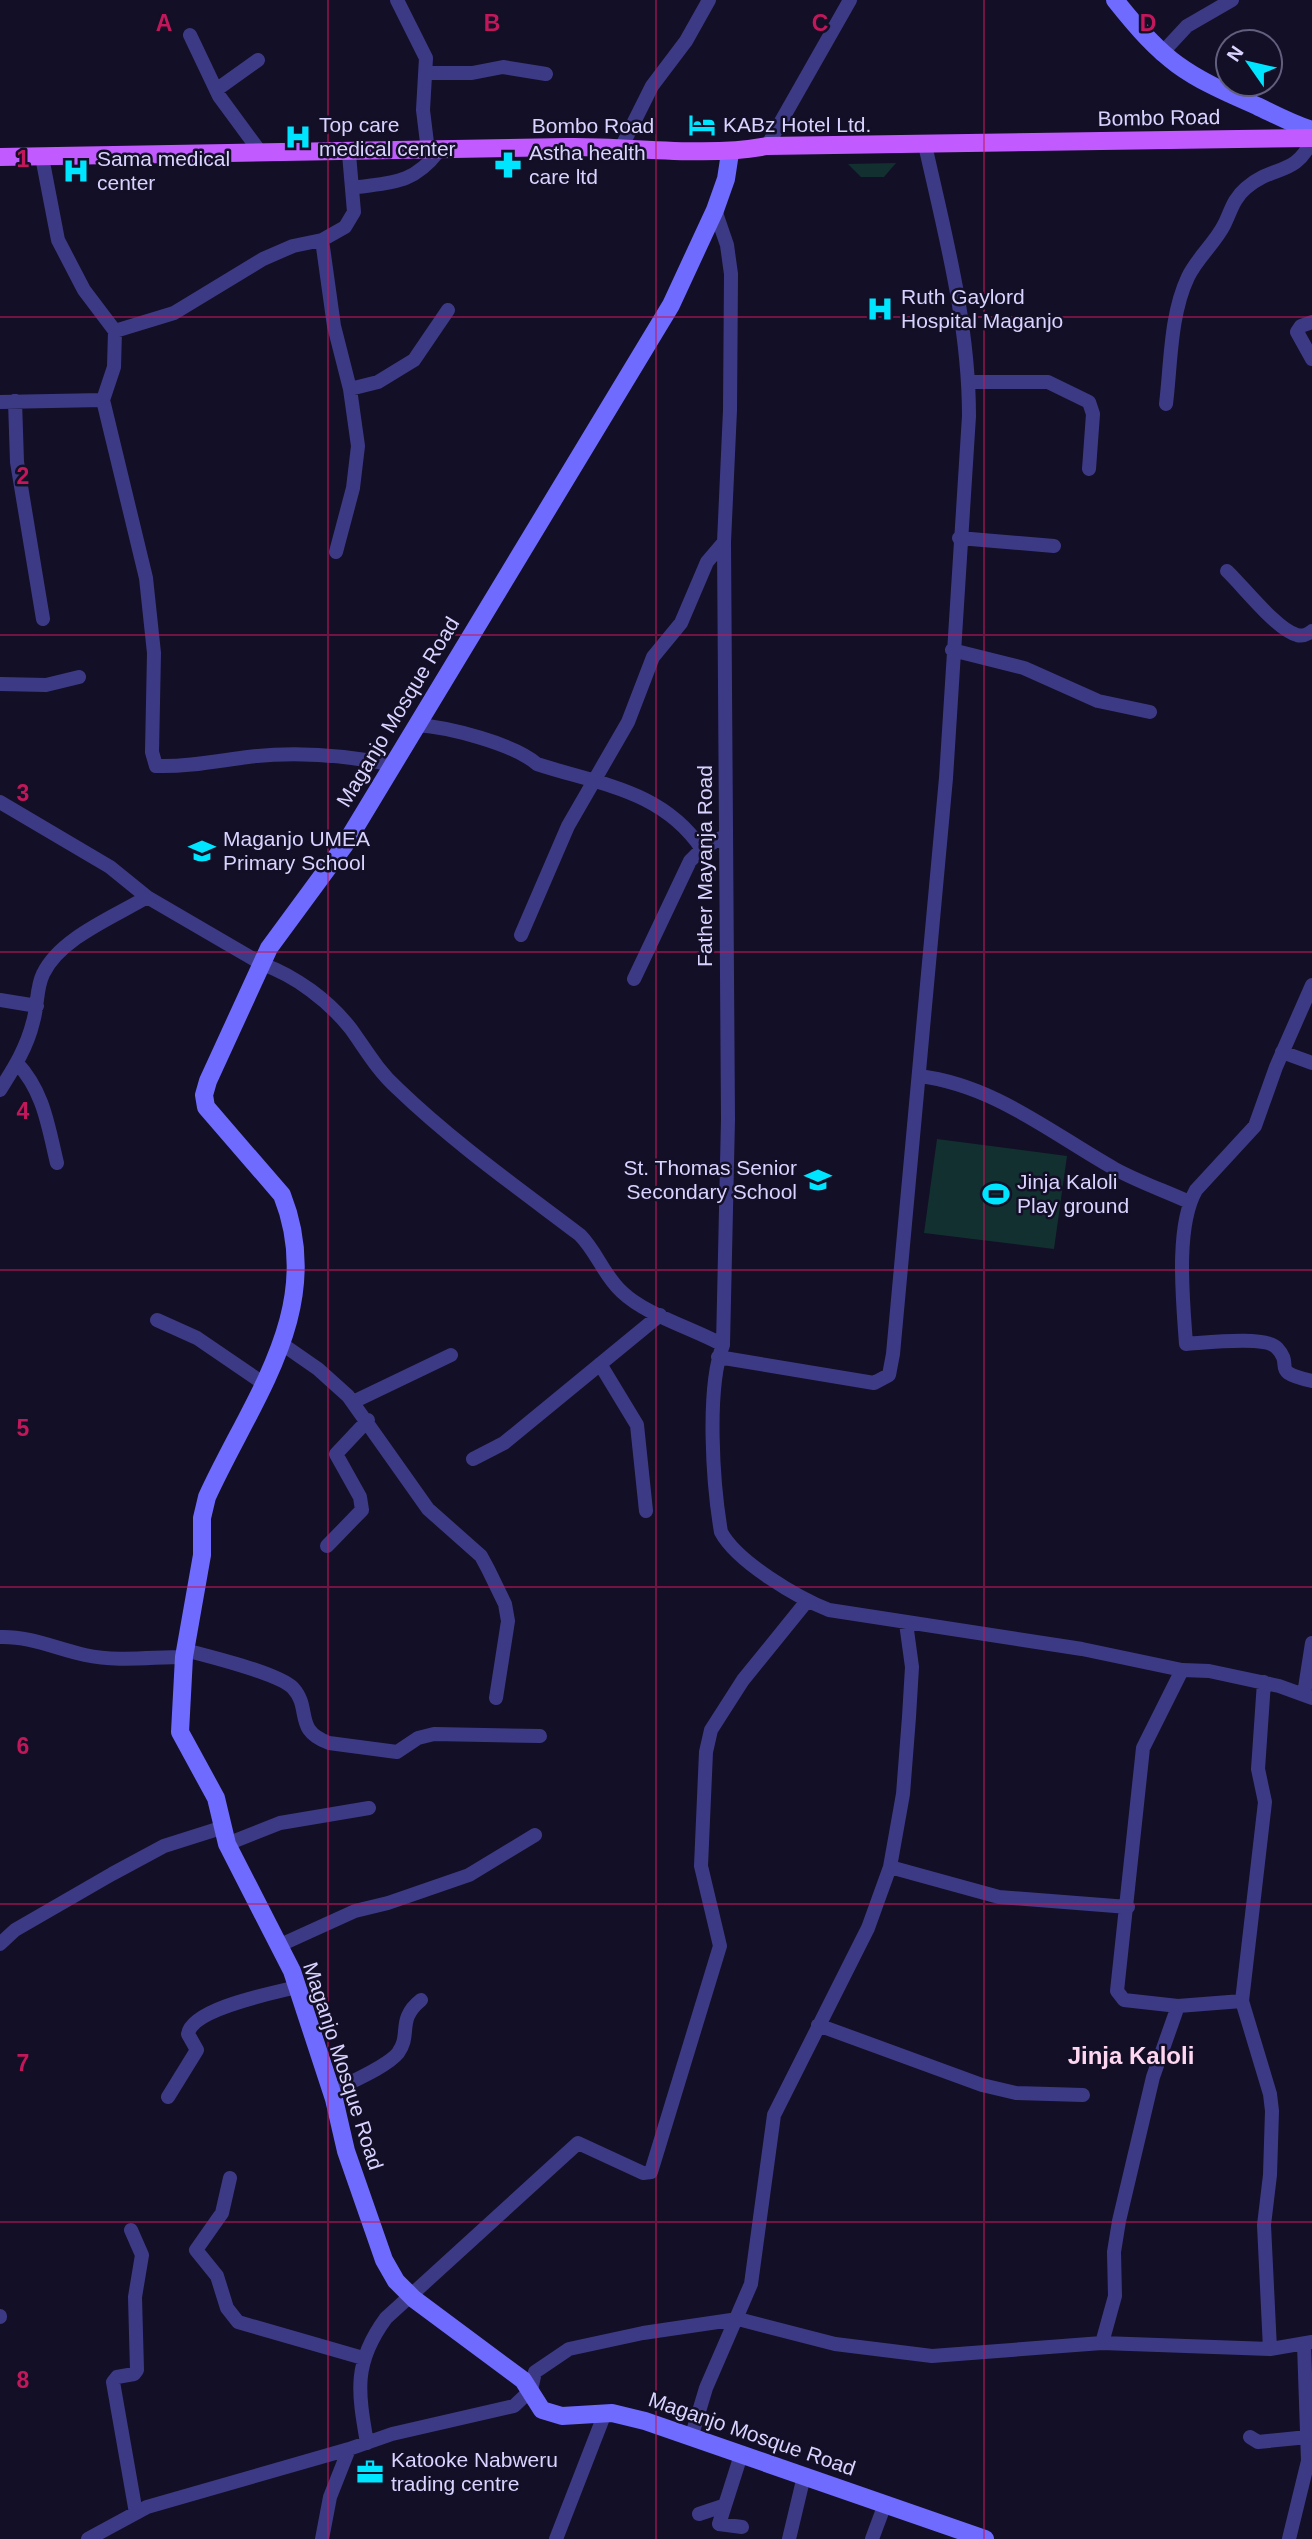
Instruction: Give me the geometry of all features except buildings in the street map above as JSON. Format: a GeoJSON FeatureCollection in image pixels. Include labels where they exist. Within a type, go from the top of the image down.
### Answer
{"type":"FeatureCollection","features":[{"type":"Feature","properties":{"kind":"main road","name":"Bombo Road"},"geometry":{"type":"LineString","coordinates":[[0,157],[349,153],[622,146],[730,153],[767,146],[1312,139]]}},
{"type":"Feature","properties":{"kind":"street"},"geometry":{"type":"LineString","coordinates":[[352,188],[397,181],[422,172],[433,151],[423,110],[426,73],[422,46],[397,0]]}},
{"type":"Feature","properties":{"kind":"street"},"geometry":{"type":"LineString","coordinates":[[622,146],[652,86],[686,41],[709,0]]}},
{"type":"Feature","properties":{"kind":"street"},"geometry":{"type":"LineString","coordinates":[[767,146],[850,0]]}},
{"type":"Feature","properties":{"kind":"street"},"geometry":{"type":"LineString","coordinates":[[1115,0],[1161,54],[1218,90],[1312,130]]}},
{"type":"Feature","properties":{"kind":"street"},"geometry":{"type":"LineString","coordinates":[[1161,54],[1187,26],[1232,0]]}},
{"type":"Feature","properties":{"kind":"street"},"geometry":{"type":"LineString","coordinates":[[190,35],[216,90],[261,153]]}},
{"type":"Feature","properties":{"kind":"street"},"geometry":{"type":"LineString","coordinates":[[216,90],[258,60]]}},
{"type":"Feature","properties":{"kind":"street"},"geometry":{"type":"LineString","coordinates":[[426,73],[472,74],[503,67],[546,74]]}},
{"type":"Feature","properties":{"kind":"street"},"geometry":{"type":"LineString","coordinates":[[1166,404],[1178,304],[1188,276],[1224,225],[1230,208],[1243,190],[1270,172],[1296,164],[1304,158],[1312,139]]}},
{"type":"Feature","properties":{"kind":"street"},"geometry":{"type":"LineString","coordinates":[[0,802],[110,867],[147,897],[262,964],[280,970],[324,1001],[397,1088],[450,1134],[580,1235],[596,1252],[621,1291],[720,1351],[816,1375],[874,1383],[883,1381],[889,1375],[895,1340],[946,778],[969,382],[960,307],[925,145]]}},
{"type":"Feature","properties":{"kind":"street"},"geometry":{"type":"LineString","coordinates":[[115,331],[174,313],[263,259],[293,246],[322,240],[345,228],[352,219],[355,204],[349,153]]}},
{"type":"Feature","properties":{"kind":"street","name":"Maganjo Mosque Road"},"geometry":{"type":"LineString","coordinates":[[730,153],[726,179],[715,210],[671,305],[394,765],[312,893],[268,948],[204,1095],[206,1107],[282,1195],[289,1213],[297,1288],[282,1344],[206,1497],[202,1518],[202,1555],[185,1653],[180,1732],[216,1798],[226,1836],[297,1987],[331,2092],[346,2151],[384,2260],[396,2281],[449,2328],[515,2374],[531,2390],[537,2404],[547,2413],[562,2416],[604,2413],[645,2421],[985,2539]]}},
{"type":"Feature","properties":{"kind":"street"},"geometry":{"type":"LineString","coordinates":[[42,157],[58,240],[84,290],[115,331],[114,367],[103,400],[146,578],[154,653],[152,752],[156,766],[177,767],[250,757],[330,753],[394,765]]}},
{"type":"Feature","properties":{"kind":"street","name":"Father Mayanja Road"},"geometry":{"type":"LineString","coordinates":[[715,210],[727,245],[731,274],[730,410],[724,542],[727,1210],[720,1351],[713,1417],[721,1532],[737,1551],[807,1601],[828,1610],[1072,1647],[1182,1670],[1209,1671],[1264,1682],[1308,1696]]}},
{"type":"Feature","properties":{"kind":"street"},"geometry":{"type":"LineString","coordinates":[[322,240],[334,326],[351,388],[358,446],[353,488],[336,552]]}},
{"type":"Feature","properties":{"kind":"street"},"geometry":{"type":"LineString","coordinates":[[351,388],[378,382],[406,367],[432,339],[448,310]]}},
{"type":"Feature","properties":{"kind":"street"},"geometry":{"type":"LineString","coordinates":[[1312,321],[1301,326],[1297,332],[1312,359]]}},
{"type":"Feature","properties":{"kind":"street"},"geometry":{"type":"LineString","coordinates":[[969,382],[1041,381],[1064,388],[1089,402],[1093,414],[1089,469]]}},
{"type":"Feature","properties":{"kind":"street"},"geometry":{"type":"LineString","coordinates":[[0,402],[103,400]]}},
{"type":"Feature","properties":{"kind":"street"},"geometry":{"type":"LineString","coordinates":[[15,401],[17,462],[43,619]]}},
{"type":"Feature","properties":{"kind":"street"},"geometry":{"type":"LineString","coordinates":[[959,538],[1054,546]]}},
{"type":"Feature","properties":{"kind":"street"},"geometry":{"type":"LineString","coordinates":[[522,935],[568,826],[628,722],[653,657],[681,623],[707,562],[724,542]]}},
{"type":"Feature","properties":{"kind":"street"},"geometry":{"type":"LineString","coordinates":[[1227,571],[1280,624],[1296,635],[1306,635],[1312,631]]}},
{"type":"Feature","properties":{"kind":"street"},"geometry":{"type":"LineString","coordinates":[[952,650],[1024,668],[1098,701],[1150,712]]}},
{"type":"Feature","properties":{"kind":"street"},"geometry":{"type":"LineString","coordinates":[[0,684],[46,685],[79,677]]}},
{"type":"Feature","properties":{"kind":"street"},"geometry":{"type":"LineString","coordinates":[[417,725],[436,726],[508,747],[525,754],[537,764],[635,793],[663,808],[686,826],[702,849]]}},
{"type":"Feature","properties":{"kind":"street"},"geometry":{"type":"LineString","coordinates":[[634,979],[690,860],[702,849],[726,835]]}},
{"type":"Feature","properties":{"kind":"street"},"geometry":{"type":"LineString","coordinates":[[0,1090],[25,1048],[43,973],[72,940],[147,897]]}},
{"type":"Feature","properties":{"kind":"street"},"geometry":{"type":"LineString","coordinates":[[1312,985],[1282,1052],[1255,1126],[1196,1189],[1189,1202],[1183,1265],[1186,1344],[1266,1341],[1280,1351],[1285,1371],[1291,1376],[1312,1381]]}},
{"type":"Feature","properties":{"kind":"street"},"geometry":{"type":"LineString","coordinates":[[0,1000],[37,1006]]}},
{"type":"Feature","properties":{"kind":"street"},"geometry":{"type":"LineString","coordinates":[[1282,1052],[1312,1063]]}},
{"type":"Feature","properties":{"kind":"street"},"geometry":{"type":"LineString","coordinates":[[17,1063],[33,1082],[43,1101],[57,1163]]}},
{"type":"Feature","properties":{"kind":"street"},"geometry":{"type":"LineString","coordinates":[[919,1076],[945,1079],[1001,1102],[1042,1122],[1117,1170],[1189,1202]]}},
{"type":"Feature","properties":{"kind":"street"},"geometry":{"type":"LineString","coordinates":[[473,1459],[504,1443],[660,1315]]}},
{"type":"Feature","properties":{"kind":"street"},"geometry":{"type":"LineString","coordinates":[[157,1320],[197,1338],[263,1383]]}},
{"type":"Feature","properties":{"kind":"street"},"geometry":{"type":"LineString","coordinates":[[282,1344],[318,1369],[354,1402],[428,1509],[481,1556],[496,1585],[508,1620],[496,1698]]}},
{"type":"Feature","properties":{"kind":"street"},"geometry":{"type":"LineString","coordinates":[[354,1402],[451,1355]]}},
{"type":"Feature","properties":{"kind":"street"},"geometry":{"type":"LineString","coordinates":[[600,1364],[637,1424],[646,1511]]}},
{"type":"Feature","properties":{"kind":"street"},"geometry":{"type":"LineString","coordinates":[[327,1546],[362,1510],[360,1497],[336,1454],[368,1420]]}},
{"type":"Feature","properties":{"kind":"street"},"geometry":{"type":"LineString","coordinates":[[367,2443],[359,2393],[363,2358],[369,2341],[386,2318],[578,2143],[642,2173],[651,2172],[720,1946],[701,1866],[706,1752],[711,1730],[743,1680],[807,1601]]}},
{"type":"Feature","properties":{"kind":"street"},"geometry":{"type":"LineString","coordinates":[[691,2438],[706,2388],[751,2284],[774,2115],[867,1928],[890,1867],[903,1794],[909,1717],[912,1667],[906,1623]]}},
{"type":"Feature","properties":{"kind":"street"},"geometry":{"type":"LineString","coordinates":[[0,1637],[25,1638],[88,1656],[122,1659],[185,1653],[233,1663],[290,1685],[298,1696],[306,1727],[319,1739],[330,1743],[397,1752],[418,1738],[434,1734],[541,1736]]}},
{"type":"Feature","properties":{"kind":"street"},"geometry":{"type":"LineString","coordinates":[[1308,1696],[1312,1643]]}},
{"type":"Feature","properties":{"kind":"street"},"geometry":{"type":"LineString","coordinates":[[1182,1670],[1143,1748],[1117,1994],[1124,2000],[1178,2006],[1242,2001]]}},
{"type":"Feature","properties":{"kind":"street"},"geometry":{"type":"LineString","coordinates":[[1264,1682],[1258,1769],[1265,1802],[1242,2001],[1270,2094],[1272,2111],[1270,2175],[1264,2225],[1270,2349]]}},
{"type":"Feature","properties":{"kind":"street"},"geometry":{"type":"LineString","coordinates":[[0,1944],[15,1930],[164,1846],[369,1808]]}},
{"type":"Feature","properties":{"kind":"street"},"geometry":{"type":"LineString","coordinates":[[278,1946],[355,1910],[388,1903],[469,1875],[536,1835]]}},
{"type":"Feature","properties":{"kind":"street"},"geometry":{"type":"LineString","coordinates":[[890,1867],[999,1897],[1128,1907]]}},
{"type":"Feature","properties":{"kind":"street"},"geometry":{"type":"LineString","coordinates":[[168,2097],[197,2050],[188,2034],[191,2026],[224,2005],[297,1987]]}},
{"type":"Feature","properties":{"kind":"street"},"geometry":{"type":"LineString","coordinates":[[331,2092],[393,2058],[402,2043],[406,2015],[421,2000]]}},
{"type":"Feature","properties":{"kind":"street"},"geometry":{"type":"LineString","coordinates":[[1102,2343],[1115,2296],[1114,2252],[1119,2221],[1153,2077],[1178,2006]]}},
{"type":"Feature","properties":{"kind":"street"},"geometry":{"type":"LineString","coordinates":[[818,2025],[982,2085],[1016,2093],[1083,2095]]}},
{"type":"Feature","properties":{"kind":"street"},"geometry":{"type":"LineString","coordinates":[[230,2178],[222,2213],[196,2250],[217,2276],[232,2315],[238,2322],[258,2330],[363,2358]]}},
{"type":"Feature","properties":{"kind":"street"},"geometry":{"type":"LineString","coordinates":[[131,2230],[142,2255],[135,2297],[137,2370],[132,2375],[117,2377],[113,2382],[136,2512]]}},
{"type":"Feature","properties":{"kind":"street"},"geometry":{"type":"LineString","coordinates":[[88,2539],[136,2512],[181,2496],[367,2443],[514,2406],[531,2390],[535,2371],[569,2349],[643,2333],[738,2319],[835,2344],[932,2356],[1102,2343],[1270,2349],[1308,2343],[1308,2485],[1289,2539]]}},
{"type":"Feature","properties":{"kind":"street"},"geometry":{"type":"LineString","coordinates":[[556,2539],[562,2517],[604,2413]]}},
{"type":"Feature","properties":{"kind":"street"},"geometry":{"type":"LineString","coordinates":[[1250,2437],[1258,2442],[1308,2437]]}},
{"type":"Feature","properties":{"kind":"street"},"geometry":{"type":"LineString","coordinates":[[321,2539],[330,2497],[349,2449]]}},
{"type":"Feature","properties":{"kind":"street"},"geometry":{"type":"LineString","coordinates":[[741,2455],[719,2524],[742,2527]]}},
{"type":"Feature","properties":{"kind":"street"},"geometry":{"type":"LineString","coordinates":[[789,2539],[804,2476]]}},
{"type":"Feature","properties":{"kind":"street"},"geometry":{"type":"LineString","coordinates":[[872,2539],[885,2504]]}},
{"type":"Feature","properties":{"kind":"street"},"geometry":{"type":"LineString","coordinates":[[699,2514],[723,2507]]}},
{"type":"Feature","properties":{"kind":"green space"},"geometry":{"type":"Polygon","coordinates":[[[896,163],[884,177],[861,177],[848,164],[896,163]]]}},
{"type":"Feature","properties":{"kind":"green space","name":"Jinja Kaloli Play ground"},"geometry":{"type":"Polygon","coordinates":[[[937,1139],[1067,1156],[1054,1249],[924,1233],[937,1139]]]}},
{"type":"Feature","properties":{"kind":"place","name":"KABz Hotel Ltd."},"geometry":{"type":"Point","coordinates":[702,125]}},
{"type":"Feature","properties":{"kind":"place","name":"Top care medical center"},"geometry":{"type":"Point","coordinates":[298,137]}},
{"type":"Feature","properties":{"kind":"place","name":"Astha health care ltd"},"geometry":{"type":"Point","coordinates":[508,165]}},
{"type":"Feature","properties":{"kind":"place","name":"Sama medical center"},"geometry":{"type":"Point","coordinates":[76,171]}},
{"type":"Feature","properties":{"kind":"place","name":"Ruth Gaylord Hospital Maganjo"},"geometry":{"type":"Point","coordinates":[880,309]}},
{"type":"Feature","properties":{"kind":"place","name":"Maganjo UMEA Primary School"},"geometry":{"type":"Point","coordinates":[202,851]}},
{"type":"Feature","properties":{"kind":"place","name":"St. Thomas Senior Secondary School"},"geometry":{"type":"Point","coordinates":[818,1180]}},
{"type":"Feature","properties":{"kind":"place","name":"Jinja Kaloli Play ground"},"geometry":{"type":"Point","coordinates":[996,1194]}},
{"type":"Feature","properties":{"kind":"place","name":"Katooke Nabweru trading centre"},"geometry":{"type":"Point","coordinates":[370,2472]}},
{"type":"Feature","properties":{"kind":"district","name":"Jinja Kaloli"},"geometry":{"type":"Point","coordinates":[1131,2056]}}]}
